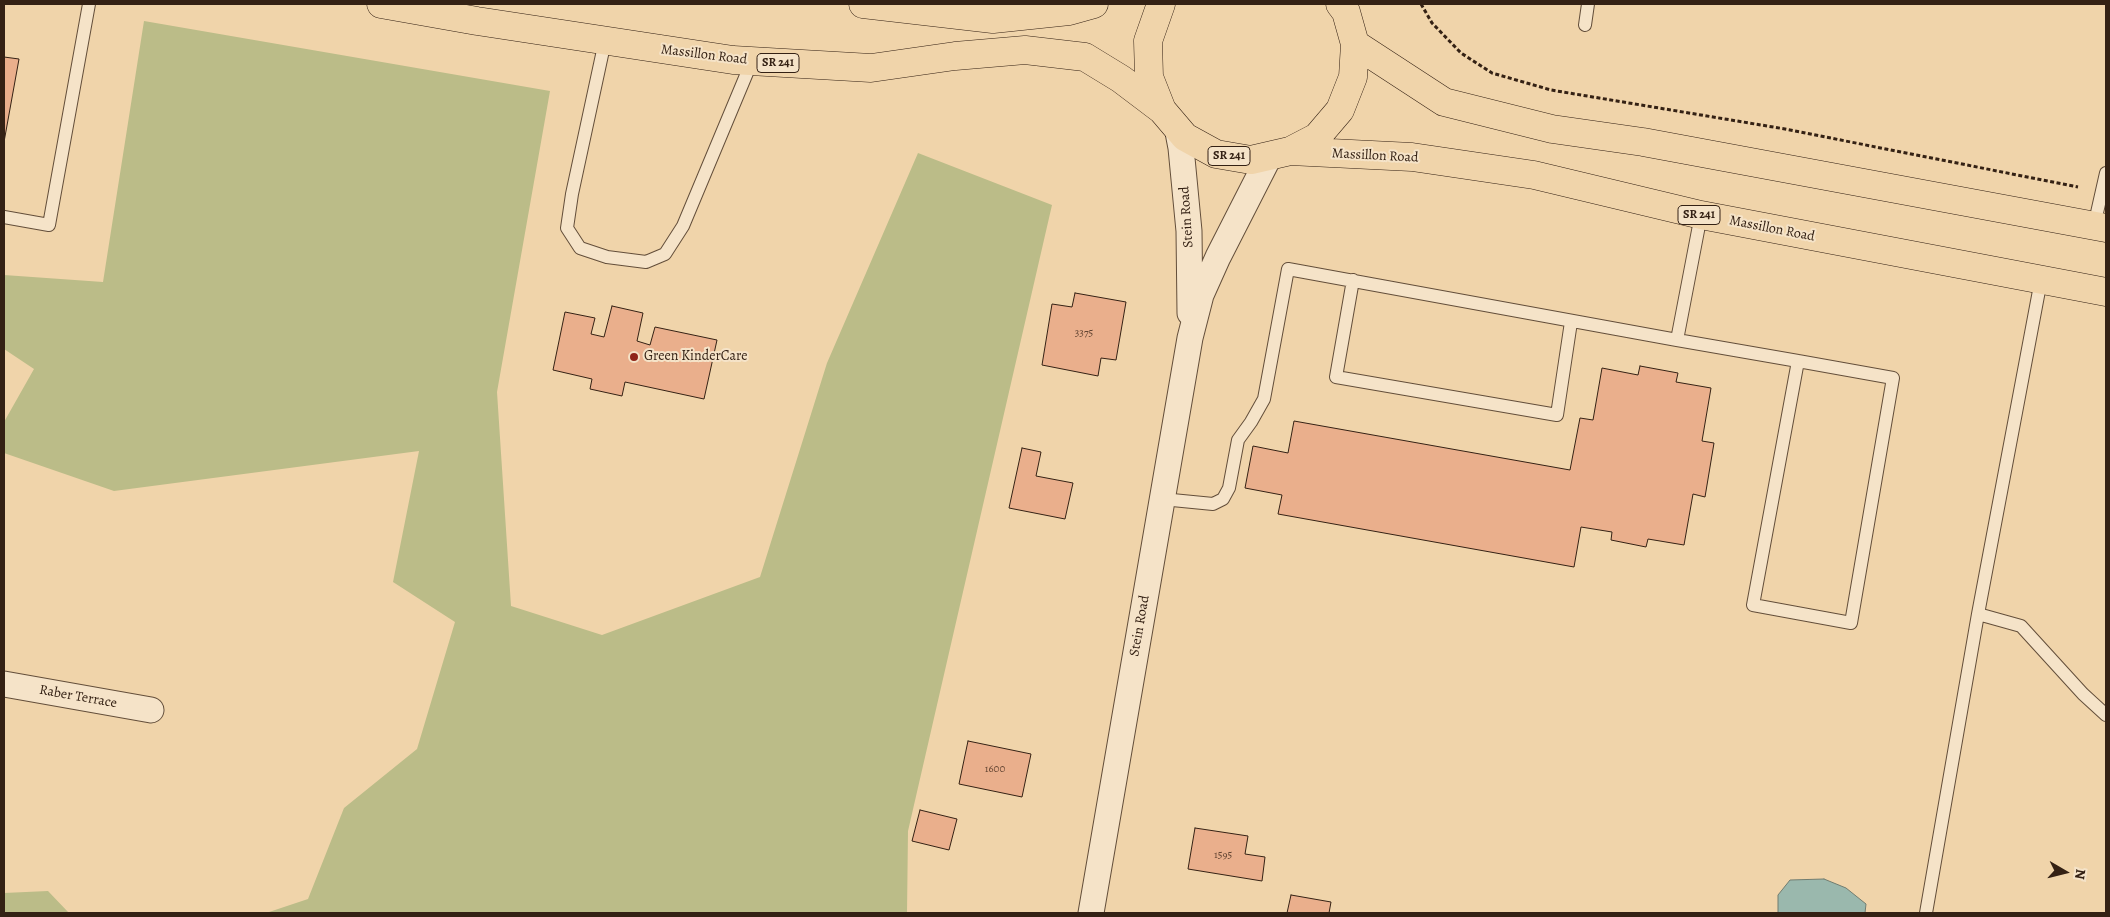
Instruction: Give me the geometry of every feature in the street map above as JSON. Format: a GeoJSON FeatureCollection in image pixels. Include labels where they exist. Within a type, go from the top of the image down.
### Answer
{"type":"FeatureCollection","features":[{"type":"Feature","properties":{"kind":"main road","name":"Massillon Road"},"geometry":{"type":"LineString","coordinates":[[381,4],[477,22],[733,60],[871,68],[955,56],[1025,50],[1085,57],[1121,79],[1169,118]]}},
{"type":"Feature","properties":{"kind":"main road"},"geometry":{"type":"LineString","coordinates":[[862,4],[992,19],[1069,10],[1094,4]]}},
{"type":"Feature","properties":{"kind":"main road"},"geometry":{"type":"LineString","coordinates":[[1161,4],[1158,8],[1148,41],[1149,77],[1169,118]]}},
{"type":"Feature","properties":{"kind":"main road"},"geometry":{"type":"LineString","coordinates":[[1280,154],[1317,137],[1340,110],[1353,77],[1355,44],[1345,6]]}},
{"type":"Feature","properties":{"kind":"main road"},"geometry":{"type":"LineString","coordinates":[[1355,44],[1444,102],[1552,129],[1643,142],[2100,227]]}},
{"type":"Feature","properties":{"kind":"main road","name":"SR 241"},"geometry":{"type":"LineString","coordinates":[[1169,118],[1185,137],[1216,154],[1251,160],[1280,154]]}},
{"type":"Feature","properties":{"kind":"main road","name":"Massillon Road"},"geometry":{"type":"LineString","coordinates":[[1280,154],[1412,157],[1534,175],[1701,215],[2106,292]]}},
{"type":"Feature","properties":{"kind":"street","name":"Stein Road"},"geometry":{"type":"LineString","coordinates":[[1169,118],[1181,148],[1189,231],[1190,338]]}},
{"type":"Feature","properties":{"kind":"street","name":"Stein Road"},"geometry":{"type":"LineString","coordinates":[[1091,913],[1190,338],[1201,295],[1218,257],[1280,154]]}},
{"type":"Feature","properties":{"kind":"street","name":"Raber Terrace"},"geometry":{"type":"LineString","coordinates":[[4,684],[151,710]]}},
{"type":"Feature","properties":{"kind":"lane"},"geometry":{"type":"LineString","coordinates":[[4,217],[48,225],[89,4]]}},
{"type":"Feature","properties":{"kind":"lane"},"geometry":{"type":"LineString","coordinates":[[1586,25],[1588,4]]}},
{"type":"Feature","properties":{"kind":"lane"},"geometry":{"type":"LineString","coordinates":[[605,41],[572,194],[567,228],[580,248],[607,257],[627,260],[646,262],[665,254],[683,226],[752,61]]}},
{"type":"Feature","properties":{"kind":"lane"},"geometry":{"type":"LineString","coordinates":[[2100,227],[2102,190],[2106,173]]}},
{"type":"Feature","properties":{"kind":"lane"},"geometry":{"type":"LineString","coordinates":[[1676,340],[1701,215]]}},
{"type":"Feature","properties":{"kind":"lane"},"geometry":{"type":"LineString","coordinates":[[1162,499],[1213,504],[1222,499],[1226,494],[1238,440],[1264,399],[1288,269],[1353,280],[1572,322],[1798,361],[1893,378],[1851,623],[1753,605],[1798,361]]}},
{"type":"Feature","properties":{"kind":"lane"},"geometry":{"type":"LineString","coordinates":[[1353,280],[1336,377],[1557,415],[1572,322]]}},
{"type":"Feature","properties":{"kind":"lane"},"geometry":{"type":"LineString","coordinates":[[1929,913],[1978,614],[2041,280]]}},
{"type":"Feature","properties":{"kind":"lane"},"geometry":{"type":"LineString","coordinates":[[1978,614],[2022,626],[2106,716]]}},
{"type":"Feature","properties":{"kind":"path"},"geometry":{"type":"LineString","coordinates":[[1421,4],[1432,23],[1461,53],[1492,73],[1551,90],[1784,129],[2064,185],[2102,190]]}},
{"type":"Feature","properties":{"kind":"green space"},"geometry":{"type":"Polygon","coordinates":[[[144,21],[550,91],[497,392],[511,606],[602,635],[760,577],[827,363],[918,153],[1052,205],[908,831],[907,913],[266,913],[308,899],[344,808],[417,749],[455,622],[393,582],[419,451],[114,491],[4,453],[4,422],[34,369],[4,349],[4,275],[103,282],[144,21]]]}},
{"type":"Feature","properties":{"kind":"green space"},"geometry":{"type":"Polygon","coordinates":[[[48,891],[69,913],[4,913],[4,893],[48,891]]]}},
{"type":"Feature","properties":{"kind":"water"},"geometry":{"type":"Polygon","coordinates":[[[1824,879],[1846,888],[1866,904],[1865,913],[1778,913],[1778,895],[1790,880],[1824,879]]]}},
{"type":"Feature","properties":{"kind":"building"},"geometry":{"type":"Polygon","coordinates":[[[4,57],[19,59],[4,142],[4,57]]]}},
{"type":"Feature","properties":{"kind":"building"},"geometry":{"type":"Polygon","coordinates":[[[1075,293],[1126,302],[1116,360],[1101,358],[1098,376],[1042,365],[1052,304],[1072,307],[1075,293]]]}},
{"type":"Feature","properties":{"kind":"building","name":"Green KinderCare"},"geometry":{"type":"Polygon","coordinates":[[[612,306],[643,313],[637,341],[650,345],[655,327],[717,340],[704,399],[625,382],[622,396],[590,389],[592,379],[553,370],[565,312],[595,318],[591,334],[604,337],[612,306]]]}},
{"type":"Feature","properties":{"kind":"building"},"geometry":{"type":"Polygon","coordinates":[[[1640,366],[1678,373],[1676,382],[1711,388],[1702,441],[1714,443],[1705,497],[1693,494],[1684,545],[1648,539],[1646,547],[1611,540],[1612,532],[1581,527],[1574,567],[1278,514],[1282,495],[1245,488],[1253,446],[1288,453],[1294,421],[1570,470],[1580,418],[1593,420],[1602,368],[1638,375],[1640,366]]]}},
{"type":"Feature","properties":{"kind":"building"},"geometry":{"type":"Polygon","coordinates":[[[1022,448],[1041,452],[1036,476],[1073,483],[1065,519],[1009,508],[1022,448]]]}},
{"type":"Feature","properties":{"kind":"building"},"geometry":{"type":"Polygon","coordinates":[[[968,741],[1031,754],[1022,797],[959,784],[968,741]]]}},
{"type":"Feature","properties":{"kind":"building"},"geometry":{"type":"Polygon","coordinates":[[[920,810],[957,819],[949,850],[912,841],[920,810]]]}},
{"type":"Feature","properties":{"kind":"building"},"geometry":{"type":"Polygon","coordinates":[[[1195,828],[1248,836],[1245,854],[1265,857],[1262,881],[1188,869],[1195,828]]]}},
{"type":"Feature","properties":{"kind":"building"},"geometry":{"type":"Polygon","coordinates":[[[1291,895],[1331,902],[1329,913],[1287,913],[1291,895]]]}},
{"type":"Feature","properties":{"kind":"place","name":"Green KinderCare"},"geometry":{"type":"Point","coordinates":[634,357]}}]}
